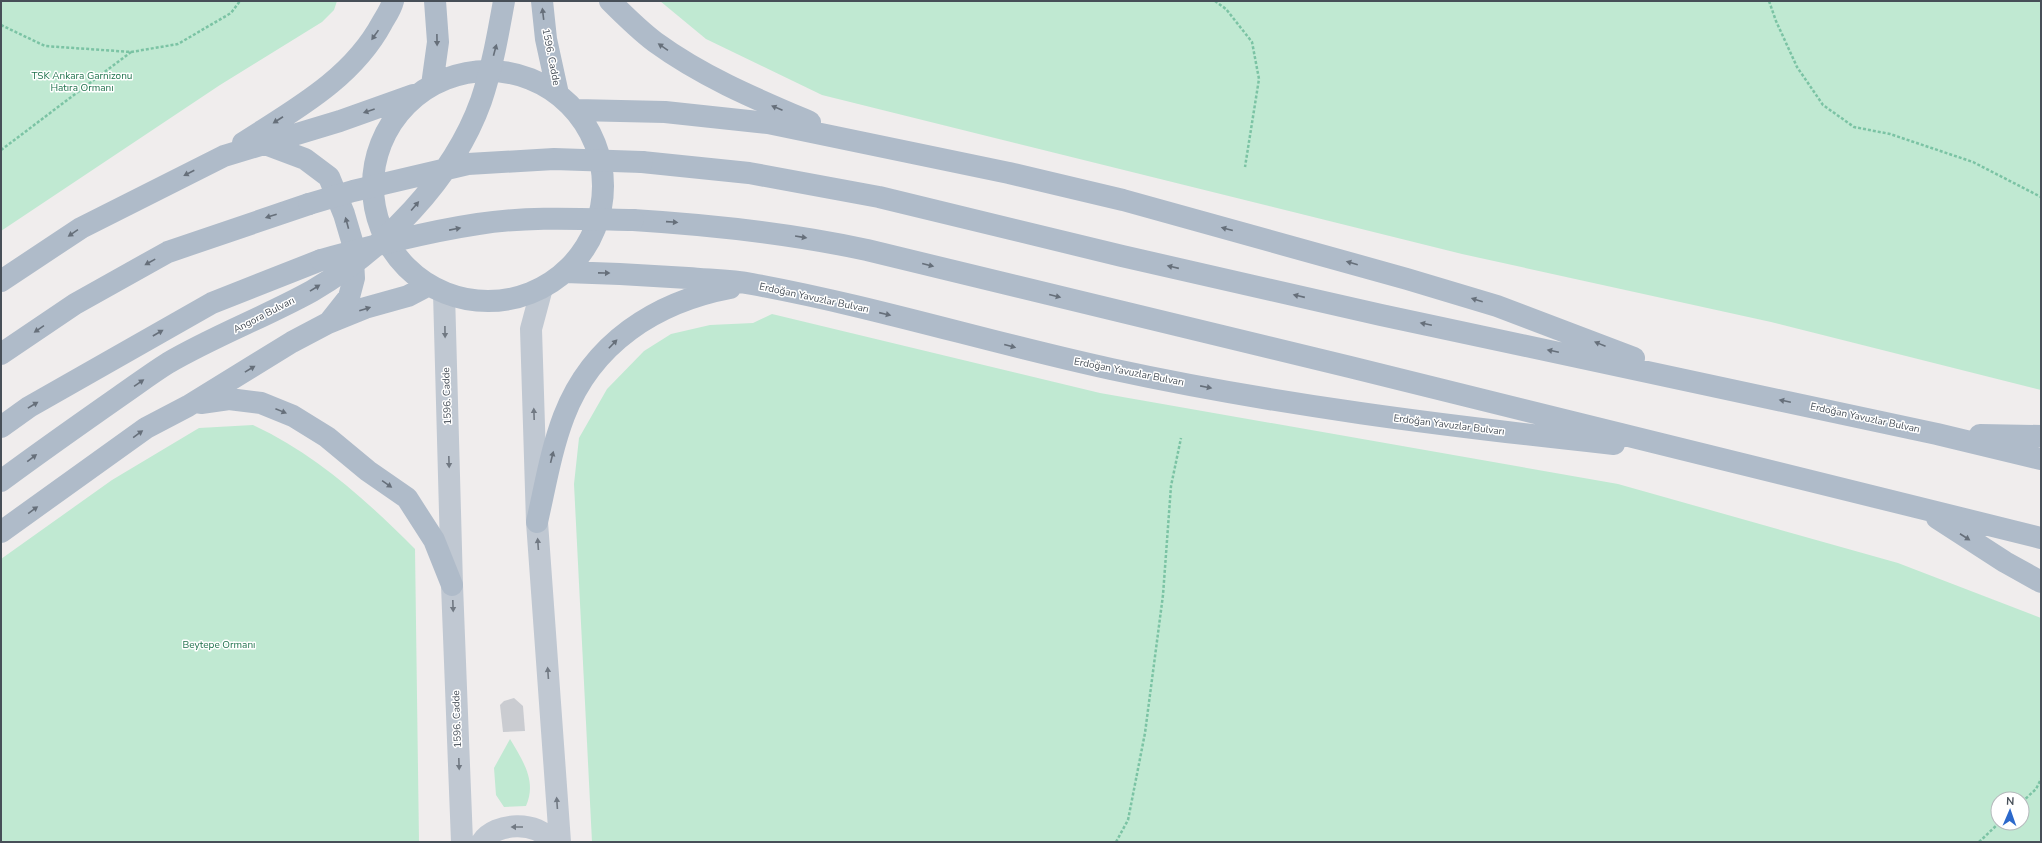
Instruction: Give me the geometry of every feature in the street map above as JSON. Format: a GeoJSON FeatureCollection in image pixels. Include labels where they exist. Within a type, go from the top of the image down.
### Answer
{"type":"FeatureCollection","features":[{"type":"Feature","properties":{"kind":"main road"},"geometry":{"type":"LineString","coordinates":[[1,281],[80,228],[224,156],[326,89],[359,57],[377,33],[393,1]]}},
{"type":"Feature","properties":{"kind":"main road"},"geometry":{"type":"LineString","coordinates":[[435,1],[438,42],[425,89],[396,116],[380,144],[373,175],[374,206],[384,237],[402,263],[436,289]]}},
{"type":"Feature","properties":{"kind":"main road","name":"Angora Bulvarı"},"geometry":{"type":"LineString","coordinates":[[1,481],[63,435],[168,363],[312,290],[374,248],[403,221],[436,181],[459,147],[481,101],[496,45],[504,1]]}},
{"type":"Feature","properties":{"kind":"main road","name":"1596. Cadde"},"geometry":{"type":"LineString","coordinates":[[462,842],[452,585],[436,289],[468,300],[494,301],[518,297],[542,288],[565,272],[586,247],[599,217],[604,186],[599,154],[586,125],[576,110],[558,94],[546,39],[542,1]]}},
{"type":"Feature","properties":{"kind":"main road"},"geometry":{"type":"LineString","coordinates":[[610,1],[654,41],[716,80],[852,140]]}},
{"type":"Feature","properties":{"kind":"main road"},"geometry":{"type":"LineString","coordinates":[[224,156],[340,121],[425,89],[449,77],[468,72],[500,71],[530,79],[558,94]]}},
{"type":"Feature","properties":{"kind":"main road","name":"Erdoğan Yavuzlar Bulvarı"},"geometry":{"type":"LineString","coordinates":[[576,110],[665,112],[714,116],[768,123],[1009,173],[1108,197],[1400,277],[1504,309],[1590,340],[1687,380]]}},
{"type":"Feature","properties":{"kind":"main road"},"geometry":{"type":"LineString","coordinates":[[265,144],[305,159],[329,177],[344,214],[352,241],[354,278],[349,297],[328,323]]}},
{"type":"Feature","properties":{"kind":"main road","name":"Erdoğan Yavuzlar Bulvarı"},"geometry":{"type":"LineString","coordinates":[[1,354],[75,304],[168,252],[309,204],[353,191],[468,164],[554,159],[642,162],[749,173],[879,197],[1122,256],[1381,315],[1937,434],[2041,459]]}},
{"type":"Feature","properties":{"kind":"main road","name":"Erdoğan Yavuzlar Bulvarı"},"geometry":{"type":"LineString","coordinates":[[1,427],[29,407],[212,303],[321,260],[401,239],[479,224],[533,219],[633,220],[761,231],[812,238],[867,250],[2041,538]]}},
{"type":"Feature","properties":{"kind":"main road","name":"Erdoğan Yavuzlar Bulvarı"},"geometry":{"type":"LineString","coordinates":[[565,272],[652,275],[749,284],[909,319],[1032,352],[1114,370],[1241,394],[1485,430],[1697,453]]}},
{"type":"Feature","properties":{"kind":"main road"},"geometry":{"type":"LineString","coordinates":[[537,522],[553,453],[564,415],[577,390],[594,363],[622,335],[646,318],[688,299],[712,291],[749,284]]}},
{"type":"Feature","properties":{"kind":"main road"},"geometry":{"type":"LineString","coordinates":[[542,288],[532,329],[537,522],[560,842]]}},
{"type":"Feature","properties":{"kind":"main road"},"geometry":{"type":"LineString","coordinates":[[1,532],[146,428],[188,406],[292,342],[328,323],[365,308],[436,289]]}},
{"type":"Feature","properties":{"kind":"main road"},"geometry":{"type":"LineString","coordinates":[[188,406],[229,398],[261,403],[293,416],[327,437],[368,471],[407,498],[434,540],[452,585]]}},
{"type":"Feature","properties":{"kind":"main road"},"geometry":{"type":"LineString","coordinates":[[1937,434],[2041,436]]}},
{"type":"Feature","properties":{"kind":"main road"},"geometry":{"type":"LineString","coordinates":[[1921,508],[2005,562],[2041,582]]}},
{"type":"Feature","properties":{"kind":"main road"},"geometry":{"type":"LineString","coordinates":[[482,842],[498,829],[515,827],[534,828],[549,838],[551,842]]}},
{"type":"Feature","properties":{"kind":"path"},"geometry":{"type":"LineString","coordinates":[[1,25],[45,46],[131,52],[178,44],[231,13],[240,1]]}},
{"type":"Feature","properties":{"kind":"path"},"geometry":{"type":"LineString","coordinates":[[1215,1],[1226,9],[1252,42],[1259,79],[1245,166]]}},
{"type":"Feature","properties":{"kind":"path"},"geometry":{"type":"LineString","coordinates":[[1769,1],[1776,21],[1797,67],[1823,105],[1854,127],[1890,134],[1973,162],[2041,197]]}},
{"type":"Feature","properties":{"kind":"path"},"geometry":{"type":"LineString","coordinates":[[1,150],[131,52]]}},
{"type":"Feature","properties":{"kind":"path"},"geometry":{"type":"LineString","coordinates":[[1116,842],[1128,820],[1145,733],[1163,595],[1171,486],[1181,438]]}},
{"type":"Feature","properties":{"kind":"path"},"geometry":{"type":"LineString","coordinates":[[2030,795],[2036,789],[2041,779]]}},
{"type":"Feature","properties":{"kind":"path"},"geometry":{"type":"LineString","coordinates":[[1979,842],[1990,831]]}},
{"type":"Feature","properties":{"kind":"path"},"geometry":{"type":"LineString","coordinates":[[1983,838],[1984,842]]}},
{"type":"Feature","properties":{"kind":"green space","name":"TSK Ankara Garnizonu Hatıra Ormanı"},"geometry":{"type":"Polygon","coordinates":[[[1,1],[337,1],[334,10],[322,22],[220,85],[1,231],[1,1]]]}},
{"type":"Feature","properties":{"kind":"green space"},"geometry":{"type":"Polygon","coordinates":[[[660,1],[2041,1],[2041,390],[1771,322],[1462,254],[822,95],[706,39],[660,1]]]}},
{"type":"Feature","properties":{"kind":"green space"},"geometry":{"type":"Polygon","coordinates":[[[772,314],[1100,393],[1618,484],[1898,563],[2041,618],[2041,842],[592,842],[574,484],[579,438],[607,389],[644,351],[671,334],[710,325],[753,323],[772,314]]]}},
{"type":"Feature","properties":{"kind":"green space","name":"Beytepe Ormanı"},"geometry":{"type":"Polygon","coordinates":[[[253,425],[298,450],[340,480],[378,513],[415,549],[419,842],[1,842],[1,559],[112,480],[199,428],[253,425]]]}},
{"type":"Feature","properties":{"kind":"green space"},"geometry":{"type":"Polygon","coordinates":[[[510,739],[520,755],[527,771],[530,788],[526,806],[504,807],[496,795],[494,768],[510,739]]]}},
{"type":"Feature","properties":{"kind":"building"},"geometry":{"type":"Polygon","coordinates":[[[514,698],[523,706],[525,731],[503,732],[500,705],[504,701],[514,698]]]}}]}
